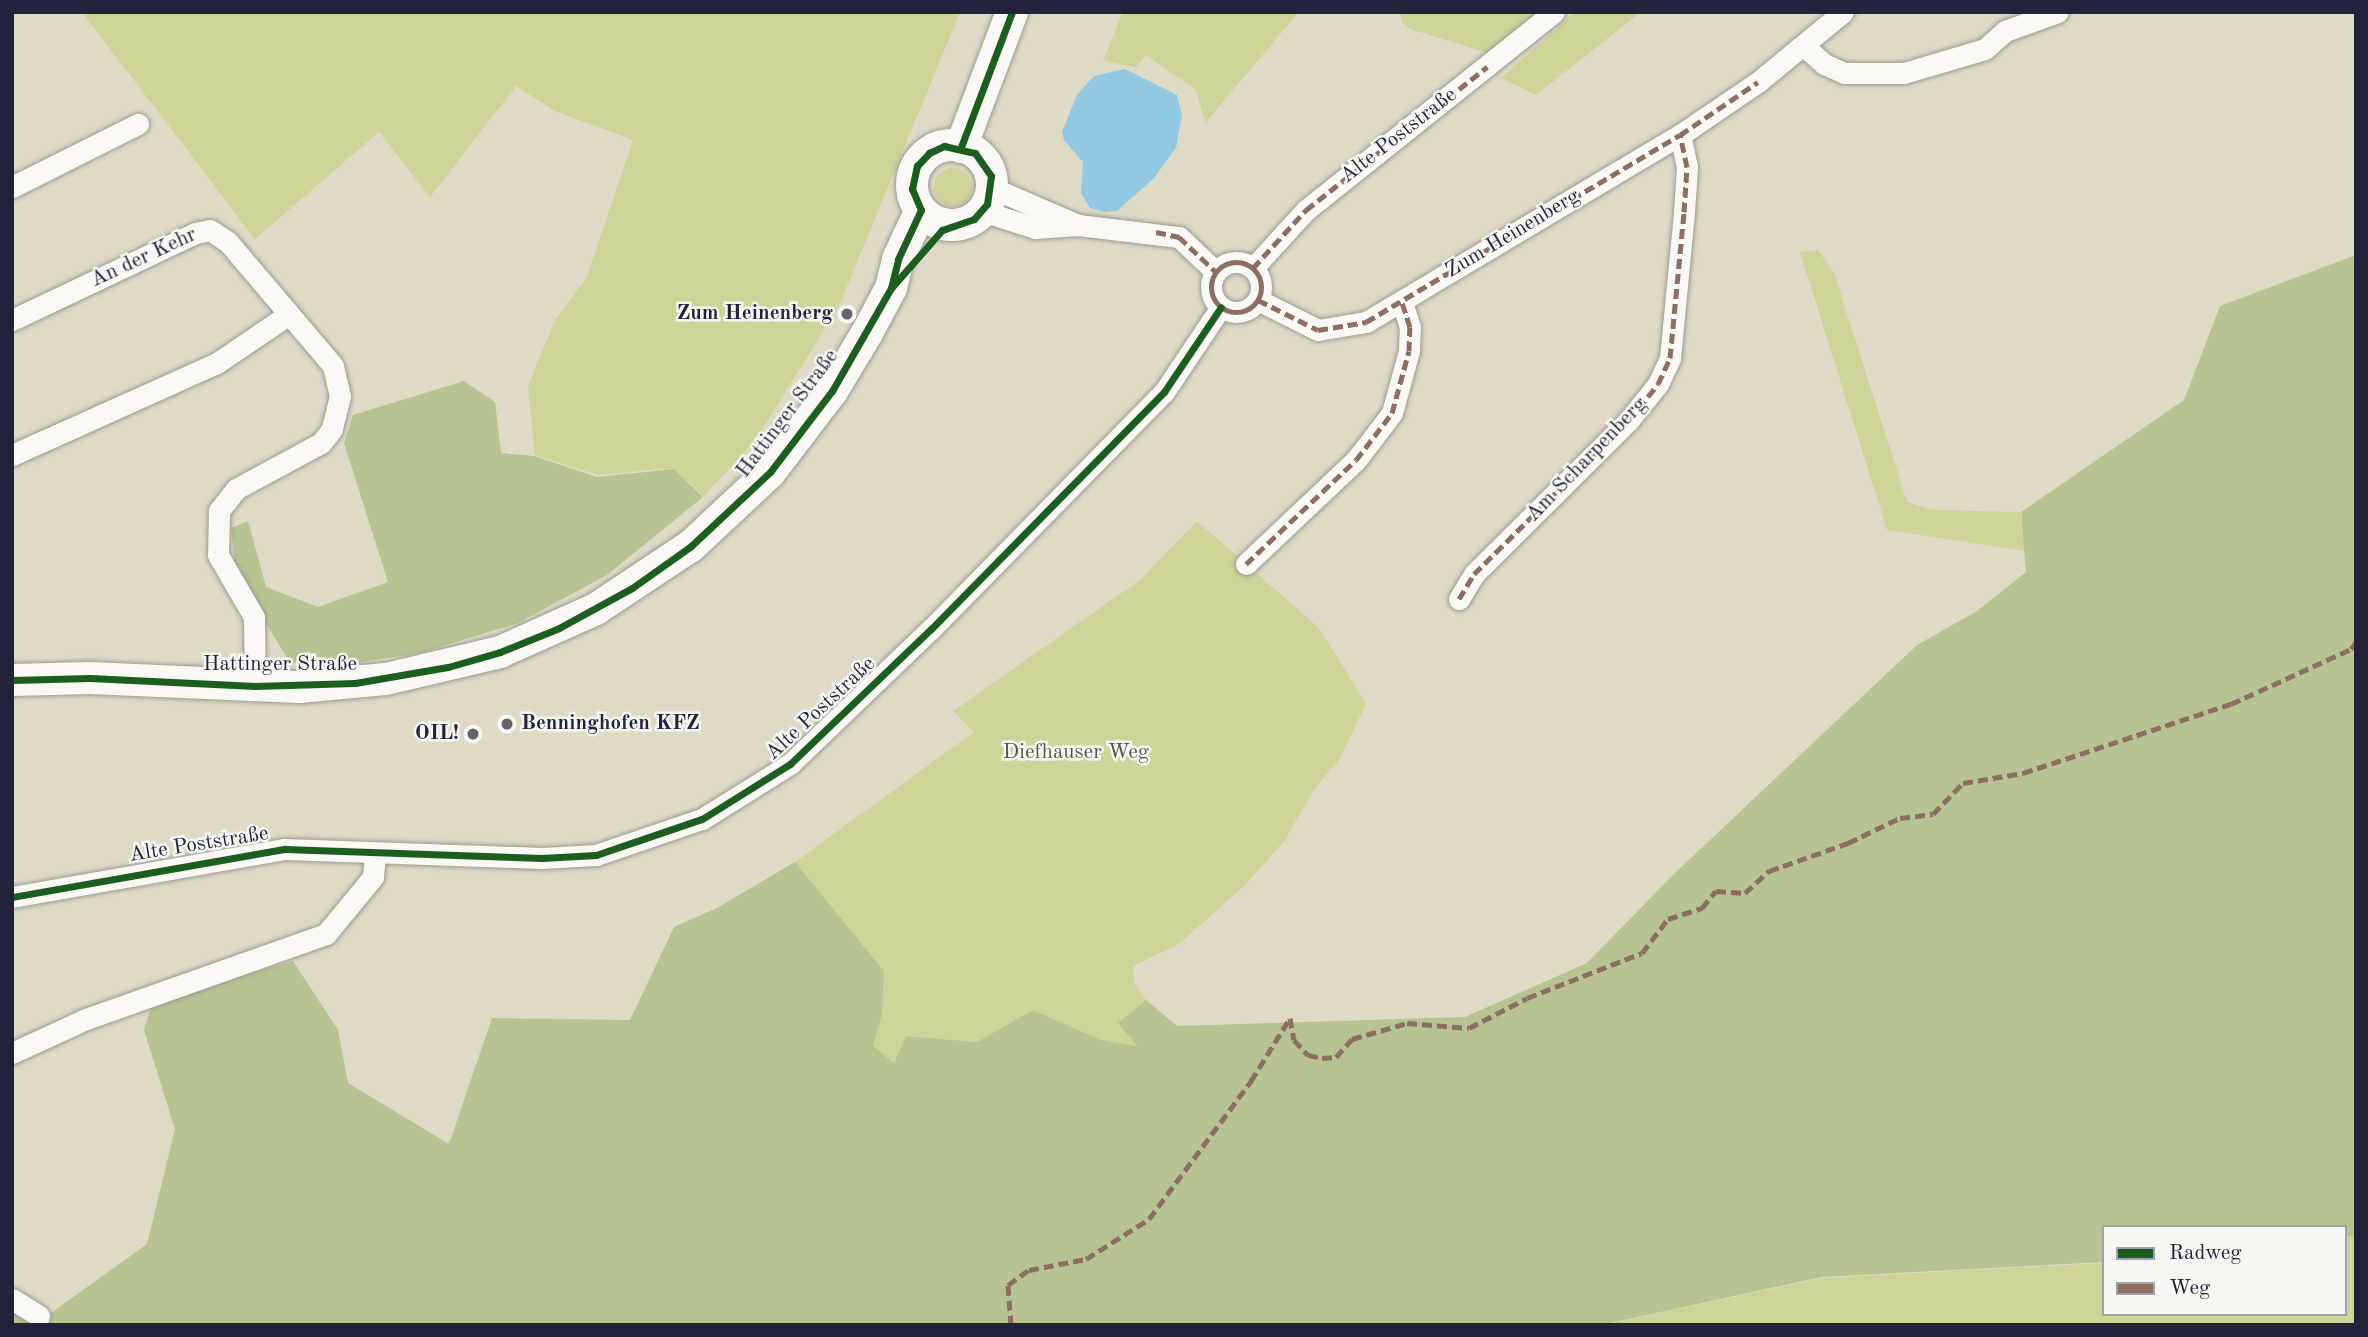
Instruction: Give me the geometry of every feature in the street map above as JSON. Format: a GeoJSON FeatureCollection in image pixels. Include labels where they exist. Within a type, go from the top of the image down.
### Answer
{"type":"FeatureCollection","features":[{"type":"Feature","properties":{"kind":"main road"},"geometry":{"type":"LineString","coordinates":[[961,147],[1012,12]]}},
{"type":"Feature","properties":{"kind":"main road"},"geometry":{"type":"LineString","coordinates":[[961,147],[983,160],[987,199],[970,220],[952,225],[936,222],[921,210],[912,189],[919,163],[938,148],[961,147]]}},
{"type":"Feature","properties":{"kind":"main road","name":"Hattinger Straße"},"geometry":{"type":"LineString","coordinates":[[891,288],[898,258],[921,210]]}},
{"type":"Feature","properties":{"kind":"main road","name":"Hattinger Straße"},"geometry":{"type":"LineString","coordinates":[[12,680],[111,679],[255,686],[355,683],[448,667],[520,645],[632,587],[720,522],[770,472],[832,391],[891,288],[942,230],[952,225]]}},
{"type":"Feature","properties":{"kind":"street","name":"Alte Poststraße"},"geometry":{"type":"LineString","coordinates":[[1253,268],[1306,210],[1554,12]]}},
{"type":"Feature","properties":{"kind":"street","name":"Zum Heinenberg"},"geometry":{"type":"LineString","coordinates":[[1258,300],[1318,330],[1366,322],[1680,135],[1758,82],[1843,12]]}},
{"type":"Feature","properties":{"kind":"street"},"geometry":{"type":"LineString","coordinates":[[1804,46],[1824,64],[1844,73],[1904,73],[1985,49],[2005,31],[2058,12]]}},
{"type":"Feature","properties":{"kind":"street"},"geometry":{"type":"LineString","coordinates":[[12,187],[138,124]]}},
{"type":"Feature","properties":{"kind":"street","name":"Am Scharpenberg"},"geometry":{"type":"LineString","coordinates":[[1459,599],[1474,574],[1629,420],[1658,384],[1670,358],[1684,212],[1687,167],[1680,135]]}},
{"type":"Feature","properties":{"kind":"street"},"geometry":{"type":"LineString","coordinates":[[987,199],[1035,228],[1078,225],[1179,237],[1216,272]]}},
{"type":"Feature","properties":{"kind":"street","name":"An der Kehr"},"geometry":{"type":"LineString","coordinates":[[12,320],[204,230],[219,233],[228,242],[333,366],[341,396],[332,429],[321,443],[236,489],[219,512],[218,555],[254,617],[255,686]]}},
{"type":"Feature","properties":{"kind":"street"},"geometry":{"type":"LineString","coordinates":[[1238,262],[1253,268],[1261,280],[1258,300],[1245,310],[1221,306],[1212,294],[1216,272],[1238,262]]}},
{"type":"Feature","properties":{"kind":"street"},"geometry":{"type":"LineString","coordinates":[[1246,564],[1356,460],[1385,426],[1399,400],[1409,351],[1410,327],[1402,302]]}},
{"type":"Feature","properties":{"kind":"street","name":"Alte Poststraße"},"geometry":{"type":"LineString","coordinates":[[12,897],[239,854],[285,849],[375,854],[596,855],[702,819],[770,780],[931,629],[1164,392],[1221,306]]}},
{"type":"Feature","properties":{"kind":"street"},"geometry":{"type":"LineString","coordinates":[[12,455],[217,363],[289,314]]}},
{"type":"Feature","properties":{"kind":"street"},"geometry":{"type":"LineString","coordinates":[[12,1054],[86,1019],[326,934],[373,877],[375,854]]}},
{"type":"Feature","properties":{"kind":"street"},"geometry":{"type":"LineString","coordinates":[[12,1299],[38,1316]]}},
{"type":"Feature","properties":{"kind":"green space"},"geometry":{"type":"Polygon","coordinates":[[[82,12],[960,12],[839,306],[754,442],[704,496],[673,468],[598,475],[535,455],[528,386],[555,320],[587,277],[633,140],[555,111],[516,86],[430,197],[379,132],[255,239],[82,12]]]}},
{"type":"Feature","properties":{"kind":"green space"},"geometry":{"type":"Polygon","coordinates":[[[1123,12],[1299,12],[1205,123],[1196,90],[1146,55],[1136,67],[1103,61],[1123,12]]]}},
{"type":"Feature","properties":{"kind":"green space"},"geometry":{"type":"Polygon","coordinates":[[[1400,12],[1538,12],[1488,53],[1410,29],[1402,22],[1400,12]]]}},
{"type":"Feature","properties":{"kind":"green space"},"geometry":{"type":"Polygon","coordinates":[[[1575,12],[1641,12],[1536,95],[1501,78],[1575,12]]]}},
{"type":"Feature","properties":{"kind":"green space"},"geometry":{"type":"Polygon","coordinates":[[[953,168],[966,174],[972,187],[966,200],[953,206],[940,200],[934,187],[940,174],[953,168]]]}},
{"type":"Feature","properties":{"kind":"green space"},"geometry":{"type":"Polygon","coordinates":[[[1818,250],[1834,273],[1907,502],[1932,510],[2020,512],[2025,551],[1887,530],[1800,252],[1818,250]]]}},
{"type":"Feature","properties":{"kind":"green space"},"geometry":{"type":"Polygon","coordinates":[[[2356,255],[2356,1235],[2347,1237],[2347,1225],[2102,1225],[2102,1262],[1822,1277],[1601,1325],[12,1325],[12,1304],[51,1313],[147,1244],[175,1129],[144,1030],[153,1001],[293,961],[338,1030],[348,1083],[449,1144],[492,1018],[630,1020],[674,927],[717,908],[795,862],[884,971],[882,1014],[873,1046],[894,1063],[906,1036],[977,1042],[1033,1010],[1101,1040],[1137,1046],[1118,1023],[1146,1000],[1177,1026],[1465,1017],[1587,963],[1674,874],[1917,645],[1977,611],[2026,572],[2021,512],[2184,400],[2220,306],[2356,255]]]}},
{"type":"Feature","properties":{"kind":"green space"},"geometry":{"type":"Polygon","coordinates":[[[464,381],[495,402],[501,453],[534,456],[597,477],[674,469],[703,497],[607,575],[518,623],[420,653],[355,663],[290,663],[236,573],[231,528],[248,521],[266,587],[318,607],[388,582],[344,443],[353,415],[464,381]]]}},
{"type":"Feature","properties":{"kind":"green space","name":"Diefhauser Weg"},"geometry":{"type":"Polygon","coordinates":[[[1197,521],[1319,628],[1366,704],[1339,760],[1314,789],[1285,840],[1245,885],[1179,944],[1133,966],[1134,983],[1146,1000],[1118,1023],[1138,1046],[1101,1040],[1033,1010],[977,1042],[906,1036],[895,1063],[873,1047],[882,1014],[884,971],[795,862],[974,732],[953,711],[1140,580],[1197,521]]]}},
{"type":"Feature","properties":{"kind":"green space"},"geometry":{"type":"Polygon","coordinates":[[[2356,1235],[2356,1325],[1602,1325],[1822,1278],[2102,1263],[2102,1316],[2347,1316],[2347,1237],[2356,1235]]]}},
{"type":"Feature","properties":{"kind":"water"},"geometry":{"type":"Polygon","coordinates":[[[1125,69],[1177,95],[1182,115],[1176,148],[1154,178],[1117,211],[1105,212],[1090,208],[1081,193],[1083,162],[1064,140],[1062,132],[1077,95],[1094,76],[1125,69]]]}},
{"type":"Feature","properties":{"kind":"marked path"},"geometry":{"type":"LineString","coordinates":[[1253,268],[1306,210],[1487,67]]}},
{"type":"Feature","properties":{"kind":"marked path"},"geometry":{"type":"LineString","coordinates":[[1258,300],[1318,330],[1366,322],[1680,135],[1758,82]]}},
{"type":"Feature","properties":{"kind":"marked path"},"geometry":{"type":"LineString","coordinates":[[1459,599],[1474,574],[1629,420],[1658,384],[1670,358],[1684,212],[1687,167],[1680,135]]}},
{"type":"Feature","properties":{"kind":"marked path"},"geometry":{"type":"LineString","coordinates":[[1156,232],[1179,237],[1216,272]]}},
{"type":"Feature","properties":{"kind":"marked path"},"geometry":{"type":"LineString","coordinates":[[1236,262],[1254,269],[1261,287],[1254,305],[1236,312],[1218,305],[1211,287],[1218,269],[1236,262]]}},
{"type":"Feature","properties":{"kind":"marked path"},"geometry":{"type":"LineString","coordinates":[[1246,564],[1356,460],[1392,413],[1409,351],[1410,327],[1402,302]]}},
{"type":"Feature","properties":{"kind":"marked path"},"geometry":{"type":"LineString","coordinates":[[1290,1018],[1294,1040],[1308,1055],[1322,1058],[1336,1057],[1352,1039],[1407,1023],[1469,1028],[1527,998],[1642,953],[1668,919],[1702,908],[1716,891],[1745,893],[1769,871],[1848,843],[1900,818],[1933,814],[1963,783],[2023,773],[2231,704],[2351,649],[2356,642]]}},
{"type":"Feature","properties":{"kind":"marked path"},"geometry":{"type":"LineString","coordinates":[[1011,1325],[1008,1285],[1029,1270],[1086,1259],[1149,1219],[1251,1081],[1290,1018]]}},
{"type":"Feature","properties":{"kind":"cycle path"},"geometry":{"type":"LineString","coordinates":[[961,147],[1012,12]]}},
{"type":"Feature","properties":{"kind":"cycle path"},"geometry":{"type":"LineString","coordinates":[[12,680],[90,678],[255,686],[355,683],[448,667],[500,652],[559,628],[632,588],[691,546],[770,472],[832,391],[891,288],[898,259],[921,210],[912,189],[917,166],[929,153],[944,146],[975,153],[991,176],[987,204],[974,219],[942,230],[891,288]]}},
{"type":"Feature","properties":{"kind":"cycle path"},"geometry":{"type":"LineString","coordinates":[[12,897],[285,849],[542,858],[596,855],[702,819],[790,764],[931,629],[1164,392],[1221,307]]}},
{"type":"Feature","properties":{"kind":"place","name":"Zum Heinenberg"},"geometry":{"type":"Point","coordinates":[847,314]}},
{"type":"Feature","properties":{"kind":"place","name":"Benninghofen KFZ"},"geometry":{"type":"Point","coordinates":[507,724]}},
{"type":"Feature","properties":{"kind":"place","name":"OIL!"},"geometry":{"type":"Point","coordinates":[473,734]}}]}
